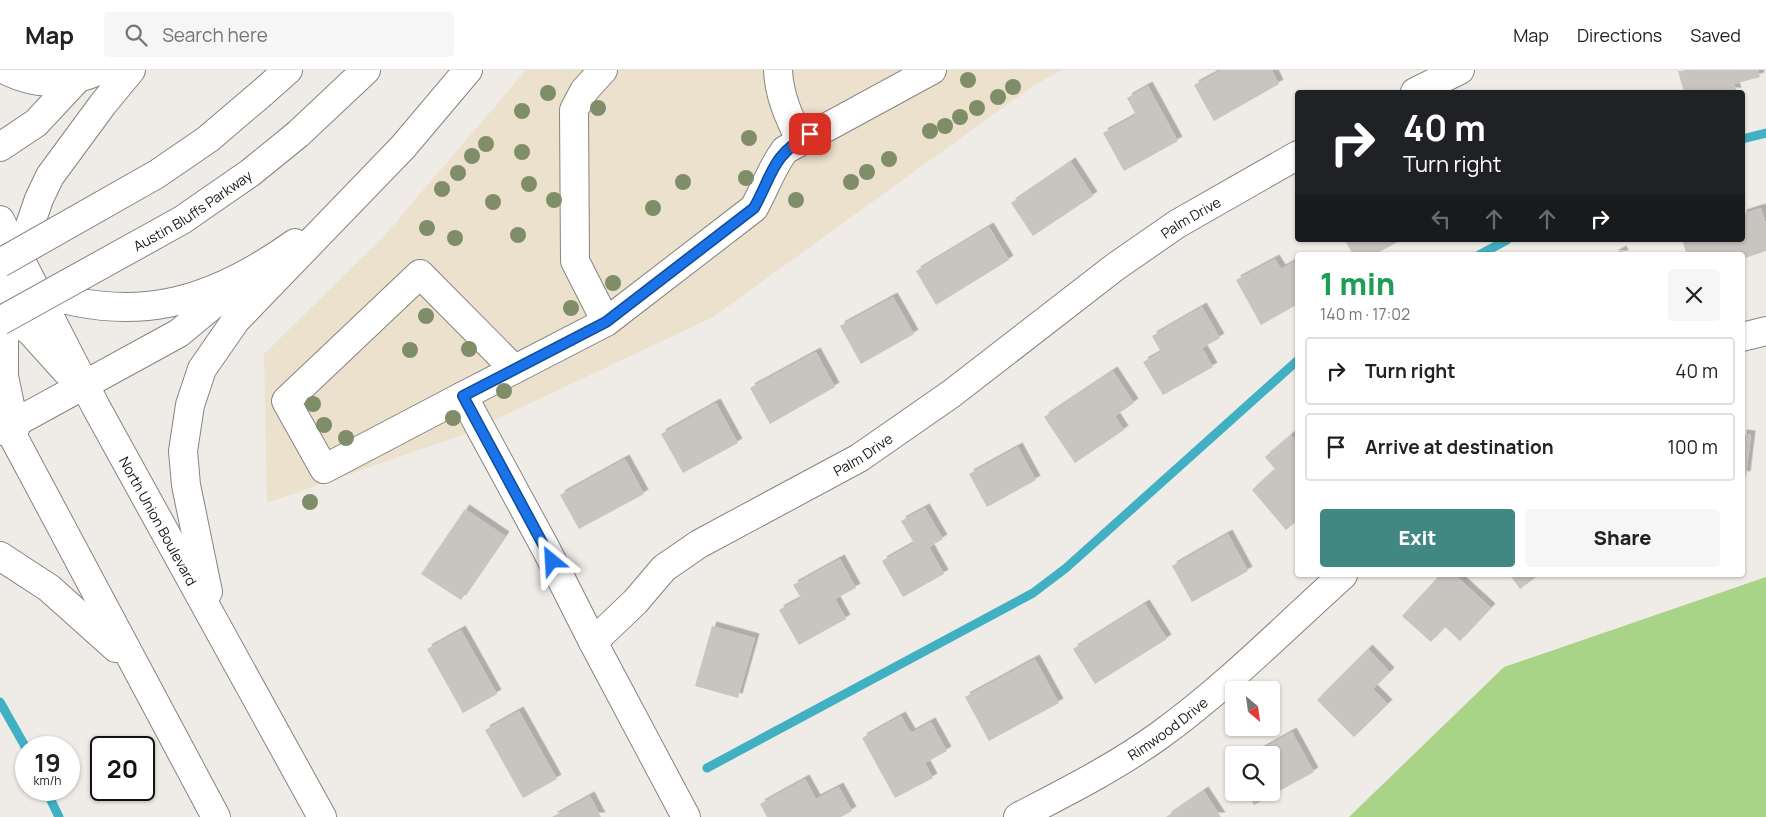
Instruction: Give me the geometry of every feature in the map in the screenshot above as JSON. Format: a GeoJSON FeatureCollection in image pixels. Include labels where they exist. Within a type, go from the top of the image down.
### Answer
{"type":"FeatureCollection","features":[{"type":"Feature","properties":{"kind":"main road"},"geometry":{"type":"LineString","coordinates":[[5,70],[25,80],[48,83],[89,74]]}},
{"type":"Feature","properties":{"kind":"main road"},"geometry":{"type":"LineString","coordinates":[[131,70],[103,104],[50,176],[39,199],[1,315],[5,424],[22,452],[216,817]]}},
{"type":"Feature","properties":{"kind":"main road"},"geometry":{"type":"LineString","coordinates":[[14,274],[208,139],[288,70]]}},
{"type":"Feature","properties":{"kind":"main road","name":"Austin Bluffs Parkway"},"geometry":{"type":"LineString","coordinates":[[1,315],[182,220],[250,173],[298,134],[366,70]]}},
{"type":"Feature","properties":{"kind":"main road"},"geometry":{"type":"LineString","coordinates":[[213,619],[186,485],[183,451],[190,405],[202,369],[236,320],[337,213],[403,147],[468,70]]}},
{"type":"Feature","properties":{"kind":"main road"},"geometry":{"type":"LineString","coordinates":[[603,70],[584,91],[574,110],[574,252],[575,261],[606,322]]}},
{"type":"Feature","properties":{"kind":"main road"},"geometry":{"type":"LineString","coordinates":[[778,70],[779,86],[787,114],[800,140]]}},
{"type":"Feature","properties":{"kind":"main road"},"geometry":{"type":"LineString","coordinates":[[514,370],[420,274],[286,401],[324,469],[463,396],[514,370],[606,322],[754,208],[768,182],[774,164],[785,150],[800,140],[932,70]]}},
{"type":"Feature","properties":{"kind":"main road"},"geometry":{"type":"LineString","coordinates":[[1419,90],[1460,70]]}},
{"type":"Feature","properties":{"kind":"main road"},"geometry":{"type":"LineString","coordinates":[[0,147],[36,123],[89,74]]}},
{"type":"Feature","properties":{"kind":"main road","name":"Palm Drive"},"geometry":{"type":"LineString","coordinates":[[593,642],[635,602],[664,568],[699,544],[859,458],[951,394],[1123,261],[1177,224],[1295,157]]}},
{"type":"Feature","properties":{"kind":"main road"},"geometry":{"type":"LineString","coordinates":[[5,424],[87,393],[179,333],[257,268],[337,213]]}},
{"type":"Feature","properties":{"kind":"main road","name":"North Union Boulevard"},"geometry":{"type":"LineString","coordinates":[[0,220],[14,274],[87,393],[322,817]]}},
{"type":"Feature","properties":{"kind":"main road"},"geometry":{"type":"LineString","coordinates":[[14,274],[98,307],[144,307],[174,303],[202,295],[257,268]]}},
{"type":"Feature","properties":{"kind":"main road"},"geometry":{"type":"LineString","coordinates":[[1,315],[30,332],[87,393]]}},
{"type":"Feature","properties":{"kind":"main road"},"geometry":{"type":"LineString","coordinates":[[1745,336],[1766,331]]}},
{"type":"Feature","properties":{"kind":"main road"},"geometry":{"type":"LineString","coordinates":[[463,396],[546,549],[686,817]]}},
{"type":"Feature","properties":{"kind":"main road"},"geometry":{"type":"LineString","coordinates":[[0,556],[49,588],[134,663]]}},
{"type":"Feature","properties":{"kind":"main road","name":"Rimwood Drive"},"geometry":{"type":"LineString","coordinates":[[1018,817],[1074,788],[1159,736],[1208,698],[1341,577]]}},
{"type":"Feature","properties":{"kind":"shaded area"},"geometry":{"type":"Polygon","coordinates":[[[526,70],[1062,70],[1033,86],[713,317],[465,434],[267,503],[264,354],[384,236],[526,70]]]}},
{"type":"Feature","properties":{"kind":"green space"},"geometry":{"type":"Polygon","coordinates":[[[1766,577],[1766,817],[1349,817],[1504,667],[1766,577]]]}},
{"type":"Feature","properties":{"kind":"building"},"geometry":{"type":"Polygon","coordinates":[[[1222,70],[1272,70],[1279,84],[1214,121],[1194,85],[1222,70]]]}},
{"type":"Feature","properties":{"kind":"building"},"geometry":{"type":"Polygon","coordinates":[[[1758,70],[1760,77],[1734,84],[1736,90],[1683,90],[1678,71],[1758,70]]]}},
{"type":"Feature","properties":{"kind":"building"},"geometry":{"type":"Polygon","coordinates":[[[1148,86],[1178,141],[1124,171],[1103,133],[1136,115],[1127,98],[1148,86]]]}},
{"type":"Feature","properties":{"kind":"building"},"geometry":{"type":"Polygon","coordinates":[[[1071,162],[1093,196],[1033,236],[1011,203],[1071,162]]]}},
{"type":"Feature","properties":{"kind":"building"},"geometry":{"type":"Polygon","coordinates":[[[1761,208],[1766,224],[1766,251],[1745,258],[1745,252],[1686,252],[1683,242],[1745,242],[1745,213],[1761,208]]]}},
{"type":"Feature","properties":{"kind":"building"},"geometry":{"type":"Polygon","coordinates":[[[989,227],[1009,260],[936,305],[916,271],[989,227]]]}},
{"type":"Feature","properties":{"kind":"building"},"geometry":{"type":"Polygon","coordinates":[[[1346,242],[1397,242],[1379,252],[1351,252],[1346,242]]]}},
{"type":"Feature","properties":{"kind":"building"},"geometry":{"type":"Polygon","coordinates":[[[1275,259],[1281,269],[1295,262],[1295,306],[1261,325],[1236,280],[1275,259]]]}},
{"type":"Feature","properties":{"kind":"building"},"geometry":{"type":"Polygon","coordinates":[[[893,297],[914,334],[861,364],[840,326],[893,297]]]}},
{"type":"Feature","properties":{"kind":"building"},"geometry":{"type":"Polygon","coordinates":[[[1202,307],[1220,338],[1202,348],[1213,367],[1163,395],[1143,362],[1161,352],[1152,336],[1202,307]]]}},
{"type":"Feature","properties":{"kind":"building"},"geometry":{"type":"Polygon","coordinates":[[[816,352],[835,387],[770,424],[750,388],[816,352]]]}},
{"type":"Feature","properties":{"kind":"building"},"geometry":{"type":"Polygon","coordinates":[[[1113,371],[1134,403],[1115,416],[1124,430],[1075,463],[1044,417],[1113,371]]]}},
{"type":"Feature","properties":{"kind":"building"},"geometry":{"type":"Polygon","coordinates":[[[716,403],[738,443],[683,473],[661,434],[716,403]]]}},
{"type":"Feature","properties":{"kind":"building"},"geometry":{"type":"Polygon","coordinates":[[[1745,434],[1751,435],[1745,476],[1745,434]]]}},
{"type":"Feature","properties":{"kind":"building"},"geometry":{"type":"Polygon","coordinates":[[[1291,435],[1295,439],[1295,522],[1286,530],[1252,490],[1275,469],[1265,457],[1291,435]]]}},
{"type":"Feature","properties":{"kind":"building"},"geometry":{"type":"Polygon","coordinates":[[[1018,447],[1036,480],[987,507],[969,474],[1018,447]]]}},
{"type":"Feature","properties":{"kind":"building"},"geometry":{"type":"Polygon","coordinates":[[[625,459],[644,494],[579,529],[560,495],[625,459]]]}},
{"type":"Feature","properties":{"kind":"building"},"geometry":{"type":"Polygon","coordinates":[[[925,508],[943,539],[929,547],[944,574],[903,597],[882,561],[914,543],[901,521],[925,508]]]}},
{"type":"Feature","properties":{"kind":"building"},"geometry":{"type":"Polygon","coordinates":[[[465,509],[505,536],[461,600],[421,574],[465,509]]]}},
{"type":"Feature","properties":{"kind":"building"},"geometry":{"type":"Polygon","coordinates":[[[1228,534],[1248,571],[1192,602],[1172,566],[1228,534]]]}},
{"type":"Feature","properties":{"kind":"building"},"geometry":{"type":"Polygon","coordinates":[[[840,559],[856,588],[835,599],[846,619],[799,645],[779,610],[801,598],[793,585],[840,559]]]}},
{"type":"Feature","properties":{"kind":"building"},"geometry":{"type":"Polygon","coordinates":[[[1438,577],[1457,577],[1491,608],[1460,641],[1445,627],[1431,642],[1402,616],[1438,577]]]}},
{"type":"Feature","properties":{"kind":"building"},"geometry":{"type":"Polygon","coordinates":[[[1511,577],[1536,577],[1520,589],[1511,577]]]}},
{"type":"Feature","properties":{"kind":"building"},"geometry":{"type":"Polygon","coordinates":[[[1145,604],[1167,639],[1095,684],[1073,649],[1145,604]]]}},
{"type":"Feature","properties":{"kind":"building"},"geometry":{"type":"Polygon","coordinates":[[[712,626],[755,638],[738,698],[695,686],[712,626]]]}},
{"type":"Feature","properties":{"kind":"building"},"geometry":{"type":"Polygon","coordinates":[[[461,630],[497,694],[463,713],[427,649],[461,630]]]}},
{"type":"Feature","properties":{"kind":"building"},"geometry":{"type":"Polygon","coordinates":[[[1368,649],[1390,672],[1373,689],[1388,704],[1354,737],[1317,700],[1368,649]]]}},
{"type":"Feature","properties":{"kind":"building"},"geometry":{"type":"Polygon","coordinates":[[[1035,659],[1059,703],[989,741],[965,697],[1035,659]]]}},
{"type":"Feature","properties":{"kind":"building"},"geometry":{"type":"Polygon","coordinates":[[[519,711],[557,779],[523,798],[485,730],[519,711]]]}},
{"type":"Feature","properties":{"kind":"building"},"geometry":{"type":"Polygon","coordinates":[[[901,716],[911,733],[931,722],[947,751],[925,763],[933,778],[895,798],[862,738],[901,716]]]}},
{"type":"Feature","properties":{"kind":"building"},"geometry":{"type":"Polygon","coordinates":[[[1292,732],[1314,772],[1280,791],[1280,746],[1267,746],[1292,732]]]}},
{"type":"Feature","properties":{"kind":"building"},"geometry":{"type":"Polygon","coordinates":[[[805,779],[816,799],[839,787],[852,811],[841,817],[767,817],[760,804],[805,779]]]}},
{"type":"Feature","properties":{"kind":"building"},"geometry":{"type":"Polygon","coordinates":[[[1204,791],[1221,817],[1166,817],[1204,791]]]}},
{"type":"Feature","properties":{"kind":"building"},"geometry":{"type":"Polygon","coordinates":[[[590,796],[601,817],[552,817],[590,796]]]}},
{"type":"Feature","properties":{"kind":"building"},"geometry":{"type":"Polygon","coordinates":[[[1252,801],[1261,801],[1254,805],[1252,801]]]}},
{"type":"Feature","properties":{"kind":"waterway"},"geometry":{"type":"LineString","coordinates":[[1745,138],[1766,133]]}},
{"type":"Feature","properties":{"kind":"waterway"},"geometry":{"type":"LineString","coordinates":[[1485,252],[1503,242]]}},
{"type":"Feature","properties":{"kind":"waterway"},"geometry":{"type":"LineString","coordinates":[[707,768],[1033,593],[1066,568],[1295,363]]}},
{"type":"Feature","properties":{"kind":"waterway"},"geometry":{"type":"LineString","coordinates":[[0,702],[19,736]]}},
{"type":"Feature","properties":{"kind":"waterway"},"geometry":{"type":"LineString","coordinates":[[51,801],[59,817]]}},
{"type":"Feature","properties":{"kind":"route"},"geometry":{"type":"LineString","coordinates":[[552,561],[463,396],[606,322],[754,208],[768,182],[774,164],[785,150],[810,134]]}}]}
